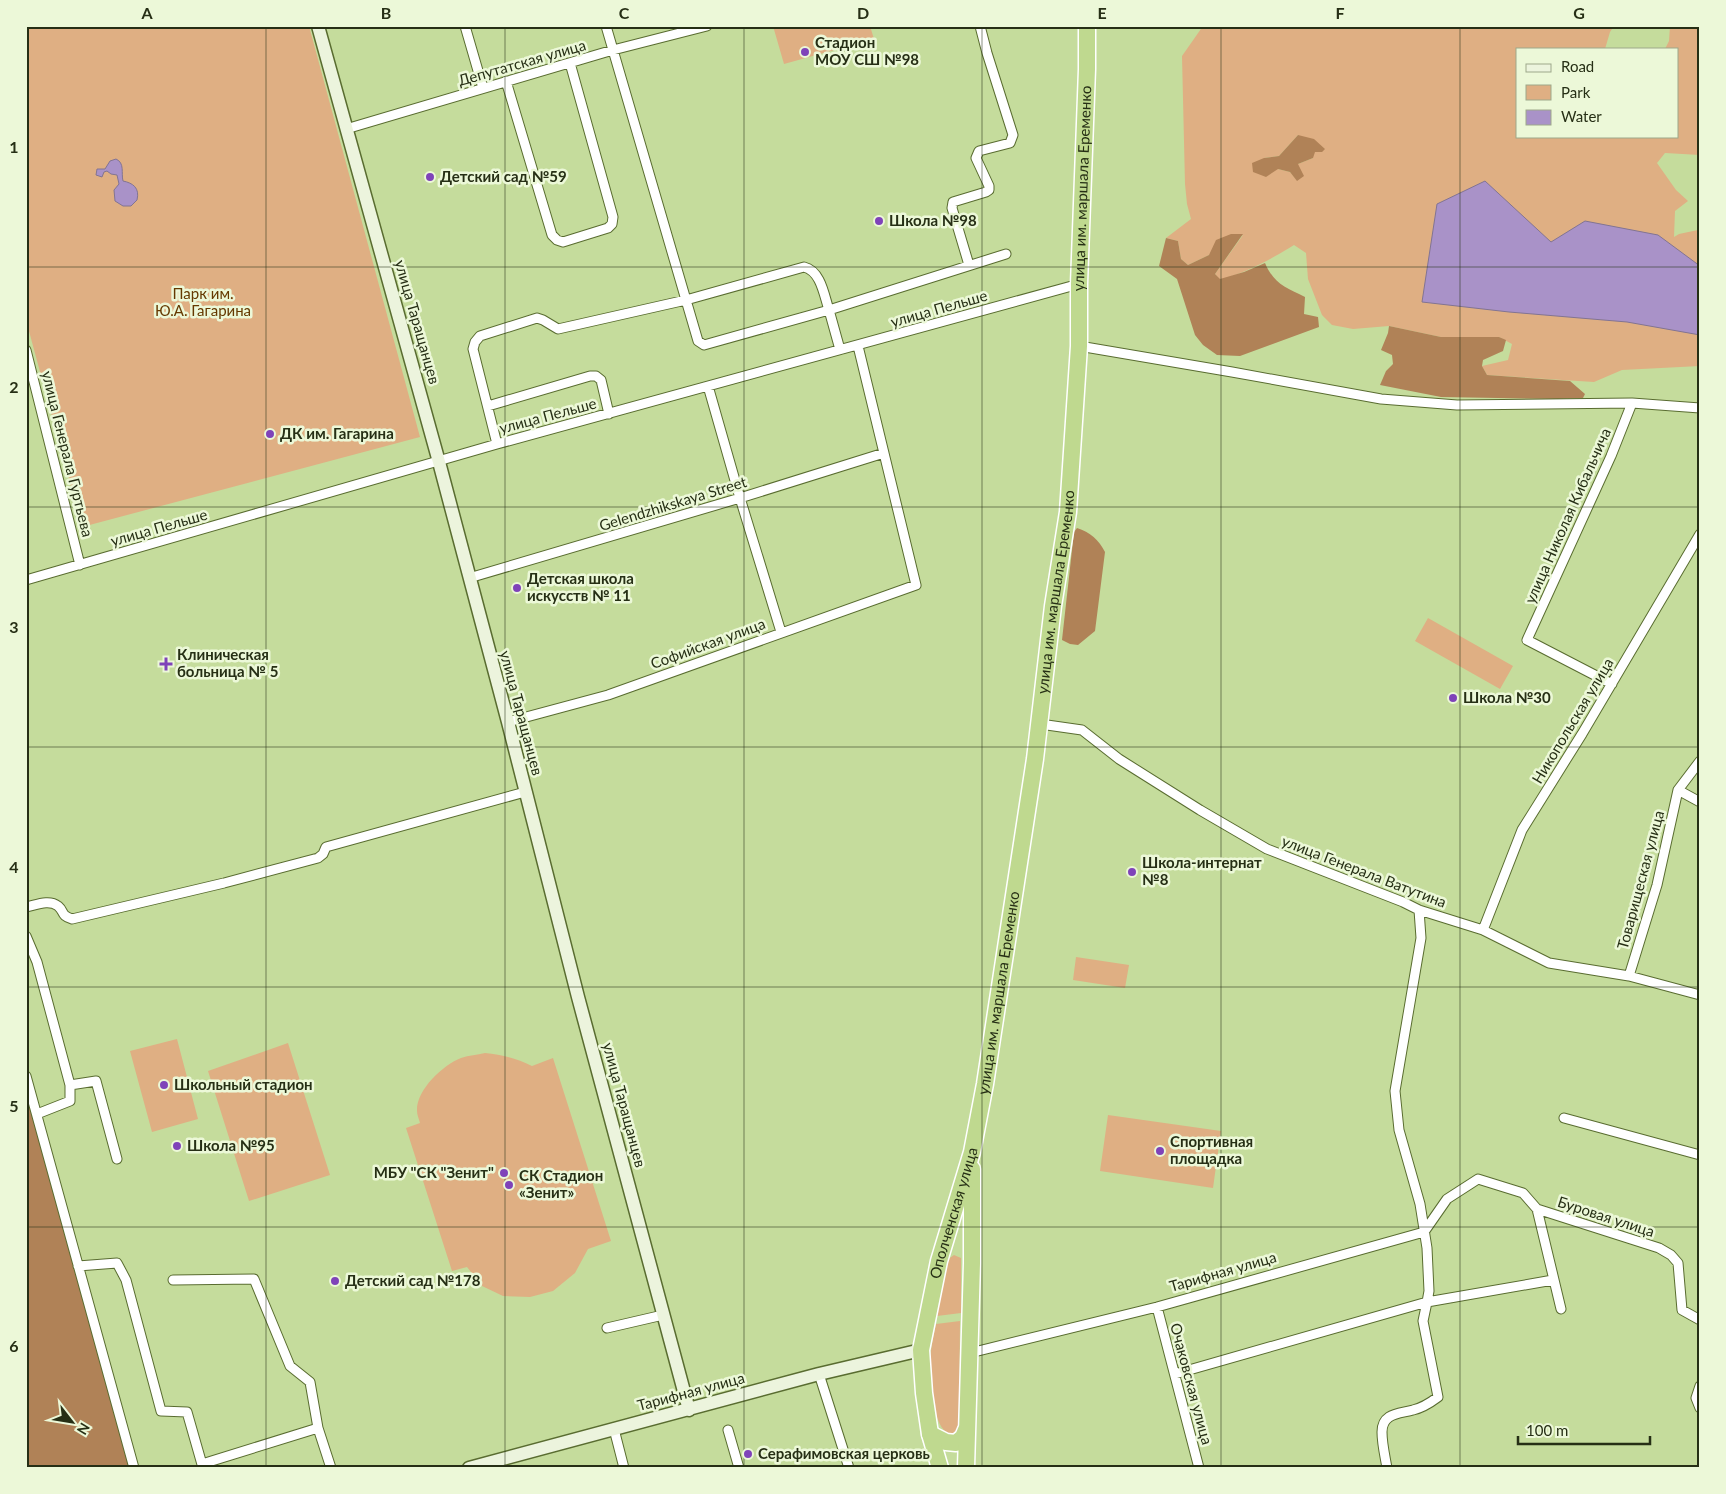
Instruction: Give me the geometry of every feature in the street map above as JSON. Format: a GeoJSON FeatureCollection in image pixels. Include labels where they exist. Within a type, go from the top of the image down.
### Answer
{"type":"FeatureCollection","features":[{"type":"Feature","properties":{"kind":"highway","name":"улица им. маршала Еременко"},"geometry":{"type":"LineString","coordinates":[[972,1152],[985,1084],[1040,724],[1053,606],[1068,512],[1079,346],[1079,284],[1087,26]]}},
{"type":"Feature","properties":{"kind":"highway","name":"Ополченская улица"},"geometry":{"type":"LineString","coordinates":[[940,1468],[930,1434],[924,1393],[922,1350],[939,1261],[972,1152]]}},
{"type":"Feature","properties":{"kind":"highway","name":"Ополченская улица"},"geometry":{"type":"LineString","coordinates":[[966,1468],[972,1263],[972,1152]]}},
{"type":"Feature","properties":{"kind":"highway"},"geometry":{"type":"LineString","coordinates":[[939,1261],[946,1253],[954,1250],[964,1252],[972,1263]]}},
{"type":"Feature","properties":{"kind":"highway"},"geometry":{"type":"LineString","coordinates":[[930,1434],[946,1442],[956,1443],[963,1437],[966,1430]]}},
{"type":"Feature","properties":{"kind":"street","name":"улица Таращанцев"},"geometry":{"type":"LineString","coordinates":[[318,26],[439,462],[508,722],[575,988],[689,1410]]}},
{"type":"Feature","properties":{"kind":"street"},"geometry":{"type":"LineString","coordinates":[[465,26],[483,88]]}},
{"type":"Feature","properties":{"kind":"street"},"geometry":{"type":"LineString","coordinates":[[606,26],[698,341],[704,345],[829,310],[1006,254]]}},
{"type":"Feature","properties":{"kind":"street","name":"Депутатская улица"},"geometry":{"type":"LineString","coordinates":[[346,129],[614,50],[707,26]]}},
{"type":"Feature","properties":{"kind":"street"},"geometry":{"type":"LineString","coordinates":[[968,265],[952,208],[953,202],[989,190],[989,186],[976,158],[977,154],[979,151],[1010,142],[1013,136],[980,26]]}},
{"type":"Feature","properties":{"kind":"street"},"geometry":{"type":"LineString","coordinates":[[506,81],[552,235],[557,240],[563,242],[608,228],[612,224],[613,217],[570,63]]}},
{"type":"Feature","properties":{"kind":"street"},"geometry":{"type":"LineString","coordinates":[[497,444],[473,350],[475,342],[480,336],[537,318],[558,329],[686,300],[804,267],[811,269],[816,274],[839,346],[842,349]]}},
{"type":"Feature","properties":{"kind":"street","name":"улица Пельше"},"geometry":{"type":"LineString","coordinates":[[26,580],[497,444],[1079,284]]}},
{"type":"Feature","properties":{"kind":"street"},"geometry":{"type":"LineString","coordinates":[[858,346],[884,453]]}},
{"type":"Feature","properties":{"kind":"street"},"geometry":{"type":"LineString","coordinates":[[1079,346],[1381,399],[1457,405],[1632,403],[1700,408]]}},
{"type":"Feature","properties":{"kind":"street","name":"улица Генерала Гуртьева"},"geometry":{"type":"LineString","coordinates":[[26,350],[80,565]]}},
{"type":"Feature","properties":{"kind":"street"},"geometry":{"type":"LineString","coordinates":[[488,406],[590,376],[596,376],[601,380],[609,414]]}},
{"type":"Feature","properties":{"kind":"street"},"geometry":{"type":"LineString","coordinates":[[708,386],[781,632]]}},
{"type":"Feature","properties":{"kind":"street"},"geometry":{"type":"LineString","coordinates":[[26,390],[37,388]]}},
{"type":"Feature","properties":{"kind":"street","name":"улица Николая Кибальчича"},"geometry":{"type":"LineString","coordinates":[[1612,684],[1527,640],[1612,456],[1632,403]]}},
{"type":"Feature","properties":{"kind":"street","name":"Gelendzhikskaya Street"},"geometry":{"type":"LineString","coordinates":[[469,578],[740,498],[884,453]]}},
{"type":"Feature","properties":{"kind":"street","name":"Софийская улица"},"geometry":{"type":"LineString","coordinates":[[508,722],[608,695],[916,585],[884,453]]}},
{"type":"Feature","properties":{"kind":"street","name":"Никопольская улица"},"geometry":{"type":"LineString","coordinates":[[1483,930],[1522,830],[1697,544],[1700,534]]}},
{"type":"Feature","properties":{"kind":"street","name":"улица Генерала Ватутина"},"geometry":{"type":"LineString","coordinates":[[1040,724],[1082,730],[1136,770],[1200,810],[1267,848],[1419,910],[1483,930],[1549,964],[1629,976],[1700,995]]}},
{"type":"Feature","properties":{"kind":"street"},"geometry":{"type":"LineString","coordinates":[[1700,761],[1678,790],[1700,802]]}},
{"type":"Feature","properties":{"kind":"street","name":"Товарищеская улица"},"geometry":{"type":"LineString","coordinates":[[1629,976],[1657,885],[1678,790]]}},
{"type":"Feature","properties":{"kind":"street"},"geometry":{"type":"LineString","coordinates":[[26,908],[46,902],[58,906],[64,916],[72,919],[130,906],[224,884],[318,858],[323,854],[326,847],[525,792]]}},
{"type":"Feature","properties":{"kind":"street"},"geometry":{"type":"LineString","coordinates":[[1387,1468],[1382,1431],[1385,1419],[1415,1410],[1438,1397],[1423,1321],[1429,1291],[1427,1248],[1420,1204],[1399,1130],[1395,1091],[1421,938],[1419,910]]}},
{"type":"Feature","properties":{"kind":"street"},"geometry":{"type":"LineString","coordinates":[[26,936],[37,962],[70,1085],[70,1101],[37,1114]]}},
{"type":"Feature","properties":{"kind":"street"},"geometry":{"type":"LineString","coordinates":[[26,1076],[134,1468]]}},
{"type":"Feature","properties":{"kind":"street"},"geometry":{"type":"LineString","coordinates":[[70,1085],[96,1081],[118,1159]]}},
{"type":"Feature","properties":{"kind":"street"},"geometry":{"type":"LineString","coordinates":[[1564,1118],[1700,1154]]}},
{"type":"Feature","properties":{"kind":"street","name":"Буровая улица"},"geometry":{"type":"LineString","coordinates":[[1424,1232],[1447,1199],[1478,1179],[1522,1193],[1537,1209],[1659,1248],[1672,1255],[1678,1263],[1682,1310],[1700,1320]]}},
{"type":"Feature","properties":{"kind":"street"},"geometry":{"type":"LineString","coordinates":[[1537,1209],[1561,1309]]}},
{"type":"Feature","properties":{"kind":"street","name":"Тарифная улица"},"geometry":{"type":"LineString","coordinates":[[970,1353],[1157,1307],[1424,1232]]}},
{"type":"Feature","properties":{"kind":"street"},"geometry":{"type":"LineString","coordinates":[[78,1266],[117,1263],[126,1280],[161,1411],[187,1412],[202,1466],[318,1428]]}},
{"type":"Feature","properties":{"kind":"street"},"geometry":{"type":"LineString","coordinates":[[173,1280],[254,1279],[290,1366],[310,1382],[318,1428],[331,1468]]}},
{"type":"Feature","properties":{"kind":"street"},"geometry":{"type":"LineString","coordinates":[[1174,1374],[1427,1302],[1554,1280]]}},
{"type":"Feature","properties":{"kind":"street","name":"Очаковская улица"},"geometry":{"type":"LineString","coordinates":[[1157,1307],[1199,1468]]}},
{"type":"Feature","properties":{"kind":"street"},"geometry":{"type":"LineString","coordinates":[[607,1328],[663,1315]]}},
{"type":"Feature","properties":{"kind":"street","name":"Тарифная улица"},"geometry":{"type":"LineString","coordinates":[[469,1468],[503,1463],[614,1429],[819,1374],[922,1350]]}},
{"type":"Feature","properties":{"kind":"street"},"geometry":{"type":"LineString","coordinates":[[819,1374],[849,1468]]}},
{"type":"Feature","properties":{"kind":"street"},"geometry":{"type":"LineString","coordinates":[[1700,1386],[1696,1398],[1700,1408]]}},
{"type":"Feature","properties":{"kind":"street"},"geometry":{"type":"LineString","coordinates":[[614,1429],[624,1468]]}},
{"type":"Feature","properties":{"kind":"street"},"geometry":{"type":"LineString","coordinates":[[728,1430],[739,1468]]}},
{"type":"Feature","properties":{"kind":"green space","name":"Парк им. Ю.А. Гагарина"},"geometry":{"type":"Polygon","coordinates":[[[26,26],[309,26],[420,437],[82,527],[26,320],[26,26]]]}},
{"type":"Feature","properties":{"kind":"green space","name":"Стадион МОУ СШ №98"},"geometry":{"type":"Polygon","coordinates":[[[773,26],[870,26],[874,39],[784,64],[773,26]]]}},
{"type":"Feature","properties":{"kind":"green space"},"geometry":{"type":"Polygon","coordinates":[[[1203,26],[1614,26],[1610,32],[1605,48],[1516,48],[1516,138],[1678,138],[1678,48],[1666,48],[1669,41],[1670,26],[1700,26],[1700,155],[1665,153],[1657,163],[1676,190],[1688,201],[1675,211],[1674,237],[1698,230],[1700,232],[1700,366],[1622,370],[1594,382],[1487,375],[1482,366],[1508,360],[1512,344],[1499,337],[1441,337],[1389,326],[1353,329],[1332,325],[1322,315],[1308,279],[1306,253],[1294,245],[1258,265],[1220,280],[1215,274],[1243,235],[1188,265],[1181,259],[1178,241],[1166,238],[1191,219],[1185,184],[1182,56],[1203,26]],[[1298,135],[1279,156],[1264,158],[1278,169],[1290,172],[1297,180],[1298,164],[1313,158],[1298,135]]]}},
{"type":"Feature","properties":{"kind":"green space"},"geometry":{"type":"Polygon","coordinates":[[[1428,618],[1513,666],[1500,689],[1415,641],[1428,618]]]}},
{"type":"Feature","properties":{"kind":"green space"},"geometry":{"type":"Polygon","coordinates":[[[1076,957],[1129,965],[1125,988],[1073,980],[1076,957]]]}},
{"type":"Feature","properties":{"kind":"green space","name":"Школьный стадион"},"geometry":{"type":"Polygon","coordinates":[[[177,1039],[198,1119],[152,1132],[130,1051],[177,1039]]]}},
{"type":"Feature","properties":{"kind":"green space"},"geometry":{"type":"Polygon","coordinates":[[[288,1043],[330,1175],[249,1201],[208,1071],[288,1043]]]}},
{"type":"Feature","properties":{"kind":"green space","name":"СК Стадион «Зенит»"},"geometry":{"type":"Polygon","coordinates":[[[485,1053],[509,1057],[532,1066],[553,1058],[611,1241],[588,1249],[575,1273],[553,1291],[530,1297],[503,1296],[482,1286],[467,1267],[452,1271],[406,1128],[420,1123],[417,1112],[418,1103],[426,1087],[439,1072],[461,1058],[485,1053]]]}},
{"type":"Feature","properties":{"kind":"green space","name":"Спортивная площадка"},"geometry":{"type":"Polygon","coordinates":[[[1108,1115],[1221,1131],[1213,1188],[1100,1171],[1108,1115]]]}},
{"type":"Feature","properties":{"kind":"green space"},"geometry":{"type":"Polygon","coordinates":[[[954,1255],[961,1258],[961,1313],[937,1316],[947,1260],[954,1255]]]}},
{"type":"Feature","properties":{"kind":"green space"},"geometry":{"type":"Polygon","coordinates":[[[960,1321],[959,1428],[957,1434],[948,1433],[941,1427],[936,1415],[931,1386],[930,1359],[936,1324],[960,1321]]]}},
{"type":"Feature","properties":{"kind":"shaded area"},"geometry":{"type":"Polygon","coordinates":[[[1298,135],[1314,139],[1325,149],[1322,152],[1315,152],[1313,158],[1298,164],[1304,176],[1297,181],[1290,172],[1278,169],[1266,177],[1253,172],[1252,163],[1264,158],[1279,156],[1298,135]]]}},
{"type":"Feature","properties":{"kind":"shaded area"},"geometry":{"type":"Polygon","coordinates":[[[1231,234],[1243,234],[1215,274],[1220,279],[1265,263],[1276,280],[1305,297],[1304,314],[1318,317],[1319,327],[1240,356],[1217,355],[1203,345],[1195,335],[1177,279],[1159,266],[1166,238],[1178,241],[1181,259],[1188,265],[1209,255],[1216,240],[1231,234]]]}},
{"type":"Feature","properties":{"kind":"shaded area"},"geometry":{"type":"Polygon","coordinates":[[[1389,326],[1441,337],[1499,337],[1506,340],[1503,351],[1483,360],[1482,366],[1487,375],[1570,381],[1585,394],[1583,398],[1558,399],[1441,397],[1380,385],[1386,371],[1393,364],[1392,355],[1381,350],[1389,326]]]}},
{"type":"Feature","properties":{"kind":"shaded area"},"geometry":{"type":"Polygon","coordinates":[[[1077,528],[1094,537],[1105,552],[1095,631],[1078,645],[1062,640],[1074,532],[1077,528]]]}},
{"type":"Feature","properties":{"kind":"shaded area"},"geometry":{"type":"Polygon","coordinates":[[[26,1090],[130,1468],[26,1468],[26,1090]]]}},
{"type":"Feature","properties":{"kind":"water"},"geometry":{"type":"Polygon","coordinates":[[[116,159],[122,166],[123,181],[130,183],[137,189],[137,200],[131,206],[123,206],[115,201],[114,190],[119,184],[117,175],[107,171],[104,172],[102,177],[96,175],[97,169],[105,169],[110,161],[116,159]]]}},
{"type":"Feature","properties":{"kind":"water"},"geometry":{"type":"Polygon","coordinates":[[[1485,181],[1551,242],[1585,221],[1658,235],[1700,266],[1700,335],[1627,322],[1509,312],[1422,302],[1437,204],[1485,181]]]}},
{"type":"Feature","properties":{"kind":"place","name":"Стадион МОУ СШ №98"},"geometry":{"type":"Point","coordinates":[805,52]}},
{"type":"Feature","properties":{"kind":"place","name":"Детский сад №59"},"geometry":{"type":"Point","coordinates":[430,177]}},
{"type":"Feature","properties":{"kind":"place","name":"Школа №98"},"geometry":{"type":"Point","coordinates":[879,221]}},
{"type":"Feature","properties":{"kind":"place","name":"ДК им. Гагарина"},"geometry":{"type":"Point","coordinates":[270,434]}},
{"type":"Feature","properties":{"kind":"place","name":"Детская школа искусств № 11"},"geometry":{"type":"Point","coordinates":[517,588]}},
{"type":"Feature","properties":{"kind":"place","name":"Клиническая больница № 5"},"geometry":{"type":"Point","coordinates":[166,664]}},
{"type":"Feature","properties":{"kind":"place","name":"Школа №30"},"geometry":{"type":"Point","coordinates":[1453,698]}},
{"type":"Feature","properties":{"kind":"place","name":"Школа-интернат №8"},"geometry":{"type":"Point","coordinates":[1132,872]}},
{"type":"Feature","properties":{"kind":"place","name":"Школьный стадион"},"geometry":{"type":"Point","coordinates":[164,1085]}},
{"type":"Feature","properties":{"kind":"place","name":"Школа №95"},"geometry":{"type":"Point","coordinates":[177,1146]}},
{"type":"Feature","properties":{"kind":"place","name":"Спортивная площадка"},"geometry":{"type":"Point","coordinates":[1160,1151]}},
{"type":"Feature","properties":{"kind":"place","name":"МБУ \"СК \"Зенит\""},"geometry":{"type":"Point","coordinates":[504,1173]}},
{"type":"Feature","properties":{"kind":"place","name":"СК Стадион «Зенит»"},"geometry":{"type":"Point","coordinates":[509,1185]}},
{"type":"Feature","properties":{"kind":"place","name":"Детский сад №178"},"geometry":{"type":"Point","coordinates":[335,1281]}},
{"type":"Feature","properties":{"kind":"place","name":"Серафимовская церковь"},"geometry":{"type":"Point","coordinates":[748,1454]}}]}
